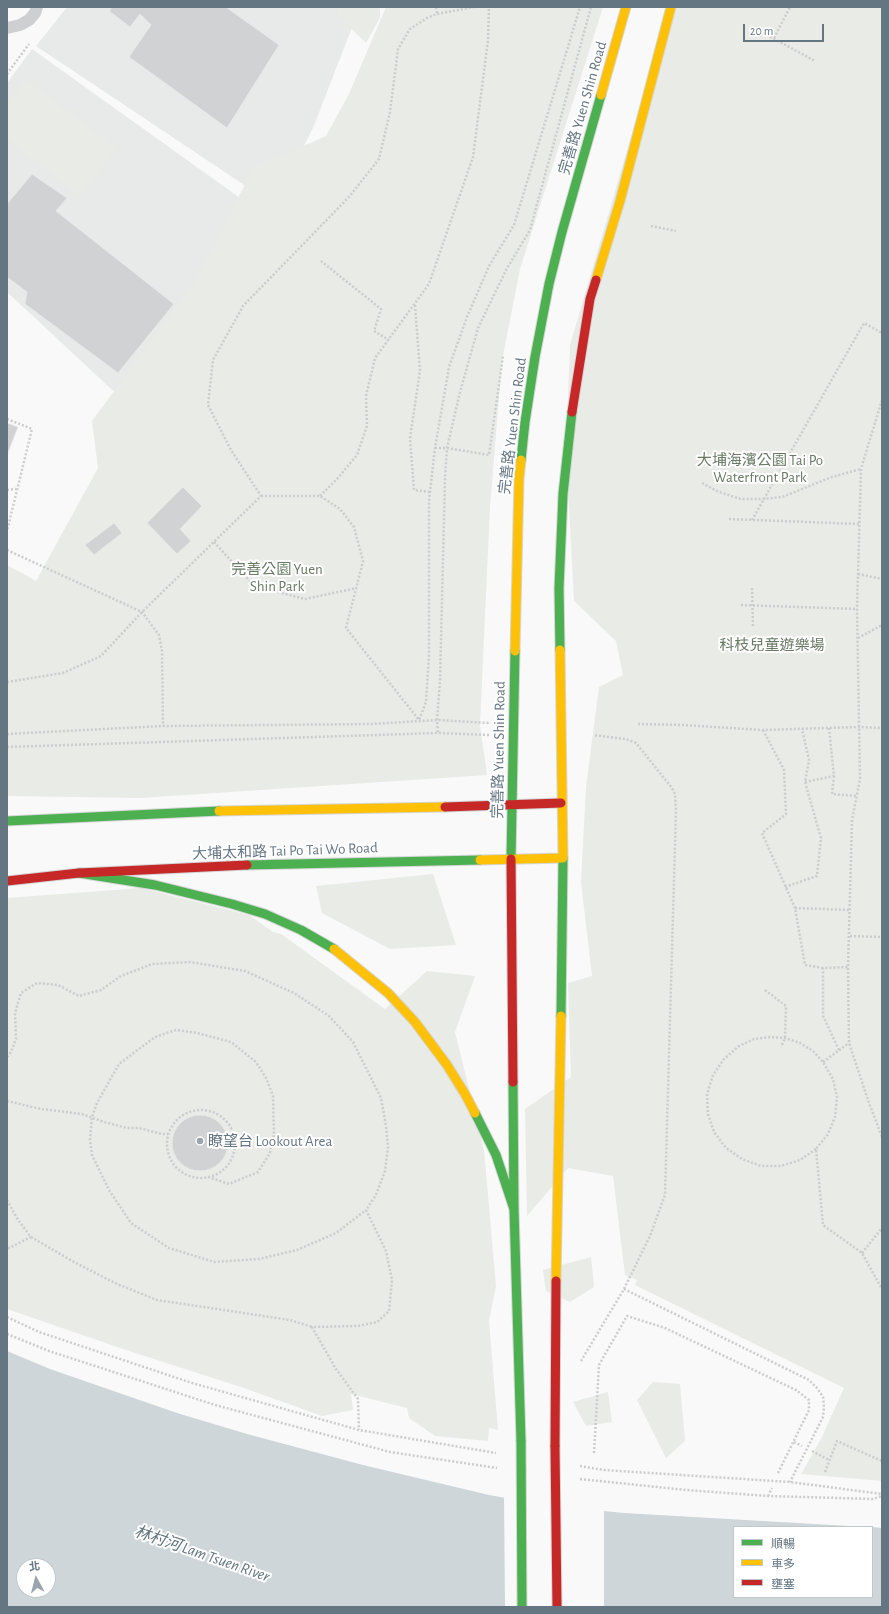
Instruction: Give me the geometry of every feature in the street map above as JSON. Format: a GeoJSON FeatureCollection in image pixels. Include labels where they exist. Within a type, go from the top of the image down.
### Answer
{"type":"FeatureCollection","features":[{"type":"Feature","properties":{"kind":"main road","name":"完善路 Yuen Shin Road"},"geometry":{"type":"LineString","coordinates":[[522,1607],[521,1441],[514,1209],[511,859],[519,479],[525,422],[535,357],[551,277],[564,224],[626,7]]}},
{"type":"Feature","properties":{"kind":"main road"},"geometry":{"type":"LineString","coordinates":[[557,1607],[555,1447],[556,1294],[560,1143],[563,858],[559,588],[563,494],[573,401],[590,299],[620,201],[671,7]]}},
{"type":"Feature","properties":{"kind":"main road"},"geometry":{"type":"LineString","coordinates":[[7,821],[226,811],[561,803]]}},
{"type":"Feature","properties":{"kind":"main road","name":"大埔太和路 Tai Po Tai Wo Road"},"geometry":{"type":"LineString","coordinates":[[7,881],[79,873],[242,865],[563,858]]}},
{"type":"Feature","properties":{"kind":"main road"},"geometry":{"type":"LineString","coordinates":[[79,873],[155,886],[232,904],[265,914],[301,930],[333,948],[360,969],[394,999],[447,1064],[465,1094],[496,1155],[514,1209]]}},
{"type":"Feature","properties":{"kind":"lane"},"geometry":{"type":"LineString","coordinates":[[7,28],[20,26],[35,13],[37,7]]}},
{"type":"Feature","properties":{"kind":"path"},"geometry":{"type":"LineString","coordinates":[[436,7],[437,14]]}},
{"type":"Feature","properties":{"kind":"path"},"geometry":{"type":"LineString","coordinates":[[261,496],[230,450],[208,405],[213,360],[243,306],[350,197],[379,159],[390,112],[398,49],[410,29],[427,18],[437,14],[474,7]]}},
{"type":"Feature","properties":{"kind":"path"},"geometry":{"type":"LineString","coordinates":[[320,496],[338,478],[357,455],[367,426],[366,396],[375,358],[429,284],[474,157],[488,40],[489,7]]}},
{"type":"Feature","properties":{"kind":"path"},"geometry":{"type":"LineString","coordinates":[[419,720],[426,702],[429,656],[430,492],[435,448],[449,367],[467,317],[490,266],[514,225],[580,7]]}},
{"type":"Feature","properties":{"kind":"path"},"geometry":{"type":"LineString","coordinates":[[438,733],[437,720],[440,681],[447,448],[460,392],[478,328],[506,270],[530,230],[591,7]]}},
{"type":"Feature","properties":{"kind":"path"},"geometry":{"type":"LineString","coordinates":[[774,38],[790,7]]}},
{"type":"Feature","properties":{"kind":"path"},"geometry":{"type":"LineString","coordinates":[[756,29],[815,61]]}},
{"type":"Feature","properties":{"kind":"path"},"geometry":{"type":"LineString","coordinates":[[652,226],[676,231]]}},
{"type":"Feature","properties":{"kind":"path"},"geometry":{"type":"LineString","coordinates":[[322,261],[381,310],[374,331],[389,340]]}},
{"type":"Feature","properties":{"kind":"path"},"geometry":{"type":"LineString","coordinates":[[415,304],[420,371],[410,438],[414,490],[430,492]]}},
{"type":"Feature","properties":{"kind":"path"},"geometry":{"type":"LineString","coordinates":[[752,520],[864,323],[882,333]]}},
{"type":"Feature","properties":{"kind":"path"},"geometry":{"type":"LineString","coordinates":[[435,448],[447,448],[489,455],[503,356]]}},
{"type":"Feature","properties":{"kind":"path"},"geometry":{"type":"LineString","coordinates":[[882,400],[861,469],[857,609],[860,779],[852,820],[848,967],[849,1043],[882,1137]]}},
{"type":"Feature","properties":{"kind":"path"},"geometry":{"type":"LineString","coordinates":[[7,419],[32,429],[7,531]]}},
{"type":"Feature","properties":{"kind":"path"},"geometry":{"type":"LineString","coordinates":[[702,483],[719,492],[740,499],[764,499],[782,497],[832,477],[861,469]]}},
{"type":"Feature","properties":{"kind":"path"},"geometry":{"type":"LineString","coordinates":[[7,490],[17,489]]}},
{"type":"Feature","properties":{"kind":"path"},"geometry":{"type":"LineString","coordinates":[[7,682],[63,673],[101,656],[142,612],[261,496],[320,496],[340,510],[354,527],[363,561],[346,628],[419,720]]}},
{"type":"Feature","properties":{"kind":"path"},"geometry":{"type":"LineString","coordinates":[[729,519],[859,524]]}},
{"type":"Feature","properties":{"kind":"path"},"geometry":{"type":"LineString","coordinates":[[214,542],[254,586],[305,599],[357,588]]}},
{"type":"Feature","properties":{"kind":"path"},"geometry":{"type":"LineString","coordinates":[[7,550],[142,612],[159,636],[162,652],[163,726]]}},
{"type":"Feature","properties":{"kind":"path"},"geometry":{"type":"LineString","coordinates":[[858,574],[882,579]]}},
{"type":"Feature","properties":{"kind":"path"},"geometry":{"type":"LineString","coordinates":[[752,588],[753,628]]}},
{"type":"Feature","properties":{"kind":"path"},"geometry":{"type":"LineString","coordinates":[[741,605],[857,609]]}},
{"type":"Feature","properties":{"kind":"path"},"geometry":{"type":"LineString","coordinates":[[858,638],[882,625]]}},
{"type":"Feature","properties":{"kind":"path"},"geometry":{"type":"LineString","coordinates":[[7,734],[163,726],[372,724],[419,720],[489,723]]}},
{"type":"Feature","properties":{"kind":"path"},"geometry":{"type":"LineString","coordinates":[[638,724],[763,730],[859,727],[882,728]]}},
{"type":"Feature","properties":{"kind":"path"},"geometry":{"type":"LineString","coordinates":[[829,728],[834,776],[832,794],[857,796]]}},
{"type":"Feature","properties":{"kind":"path"},"geometry":{"type":"LineString","coordinates":[[785,887],[817,876],[821,838],[805,782],[809,760],[802,729]]}},
{"type":"Feature","properties":{"kind":"path"},"geometry":{"type":"LineString","coordinates":[[763,730],[784,770],[786,814],[762,833],[795,908],[805,965],[823,968],[848,967]]}},
{"type":"Feature","properties":{"kind":"path"},"geometry":{"type":"LineString","coordinates":[[7,747],[438,733],[489,735]]}},
{"type":"Feature","properties":{"kind":"path"},"geometry":{"type":"LineString","coordinates":[[578,1367],[624,1289],[650,1236],[665,1195],[676,810],[675,794],[672,788],[636,743],[626,739],[592,735]]}},
{"type":"Feature","properties":{"kind":"path"},"geometry":{"type":"LineString","coordinates":[[805,782],[834,776]]}},
{"type":"Feature","properties":{"kind":"path"},"geometry":{"type":"LineString","coordinates":[[795,908],[850,910]]}},
{"type":"Feature","properties":{"kind":"path"},"geometry":{"type":"LineString","coordinates":[[850,936],[882,937]]}},
{"type":"Feature","properties":{"kind":"path"},"geometry":{"type":"LineString","coordinates":[[7,1057],[11,1052],[16,1039],[15,1013],[21,993],[37,983],[58,985],[79,996],[101,990],[121,976],[152,964],[190,962],[245,971],[294,993],[329,1016],[353,1042],[381,1098],[388,1147],[385,1171],[376,1195],[366,1210],[336,1233],[297,1250],[258,1258],[214,1262],[169,1248],[131,1223],[109,1190],[92,1155],[90,1140],[92,1117],[97,1103],[119,1064],[156,1037],[176,1030],[198,1032],[231,1042],[256,1062],[266,1078],[273,1096],[274,1134],[270,1153],[258,1172],[229,1184],[208,1177],[196,1177],[185,1174],[176,1167],[169,1157],[167,1146],[168,1134],[173,1124],[181,1116],[191,1111],[202,1110],[213,1112],[223,1117],[226,1121],[235,1135],[236,1146],[233,1157],[227,1166],[218,1173],[208,1177]]}},
{"type":"Feature","properties":{"kind":"path"},"geometry":{"type":"LineString","coordinates":[[823,968],[824,1016],[839,1050]]}},
{"type":"Feature","properties":{"kind":"path"},"geometry":{"type":"LineString","coordinates":[[765,990],[786,1006],[785,1038],[781,1047]]}},
{"type":"Feature","properties":{"kind":"path"},"geometry":{"type":"LineString","coordinates":[[770,1037],[785,1038],[800,1043],[813,1051],[823,1062],[833,1079],[837,1097],[835,1116],[828,1134],[816,1149],[800,1160],[794,1162],[781,1166],[761,1166],[742,1159],[726,1148],[714,1132],[708,1114],[707,1094],[713,1075],[724,1059],[739,1046],[754,1040],[770,1037]]}},
{"type":"Feature","properties":{"kind":"path"},"geometry":{"type":"LineString","coordinates":[[823,1062],[849,1043]]}},
{"type":"Feature","properties":{"kind":"path"},"geometry":{"type":"LineString","coordinates":[[7,1101],[41,1109],[82,1114],[127,1128],[139,1128],[162,1134],[168,1134]]}},
{"type":"Feature","properties":{"kind":"path"},"geometry":{"type":"LineString","coordinates":[[816,1149],[823,1225],[862,1253],[882,1289]]}},
{"type":"Feature","properties":{"kind":"path"},"geometry":{"type":"LineString","coordinates":[[7,1200],[18,1220],[31,1237],[74,1262],[117,1284],[157,1300],[290,1320],[312,1327],[358,1326],[377,1322],[389,1311],[392,1280],[386,1251],[366,1210]]}},
{"type":"Feature","properties":{"kind":"path"},"geometry":{"type":"LineString","coordinates":[[862,1253],[882,1228]]}},
{"type":"Feature","properties":{"kind":"path"},"geometry":{"type":"LineString","coordinates":[[7,1249],[31,1237]]}},
{"type":"Feature","properties":{"kind":"path"},"geometry":{"type":"LineString","coordinates":[[624,1289],[809,1380],[817,1388],[823,1397],[824,1407],[822,1417],[790,1482]]}},
{"type":"Feature","properties":{"kind":"path"},"geometry":{"type":"LineString","coordinates":[[594,1453],[599,1366],[627,1316],[672,1332],[796,1390],[809,1400],[808,1410],[778,1473]]}},
{"type":"Feature","properties":{"kind":"path"},"geometry":{"type":"LineString","coordinates":[[7,1317],[39,1332],[192,1383],[359,1430],[502,1454]]}},
{"type":"Feature","properties":{"kind":"path"},"geometry":{"type":"LineString","coordinates":[[312,1327],[336,1369],[358,1399],[359,1430]]}},
{"type":"Feature","properties":{"kind":"path"},"geometry":{"type":"LineString","coordinates":[[7,1334],[49,1350],[215,1405],[390,1452],[503,1469]]}},
{"type":"Feature","properties":{"kind":"path"},"geometry":{"type":"LineString","coordinates":[[825,1472],[837,1441],[882,1461]]}},
{"type":"Feature","properties":{"kind":"path"},"geometry":{"type":"LineString","coordinates":[[794,1442],[802,1446]]}},
{"type":"Feature","properties":{"kind":"path"},"geometry":{"type":"LineString","coordinates":[[812,1451],[829,1460]]}},
{"type":"Feature","properties":{"kind":"path"},"geometry":{"type":"LineString","coordinates":[[572,1465],[611,1471],[790,1482],[882,1495]]}},
{"type":"Feature","properties":{"kind":"path"},"geometry":{"type":"LineString","coordinates":[[572,1478],[686,1490],[768,1496],[874,1499],[882,1495]]}},
{"type":"Feature","properties":{"kind":"path"},"geometry":{"type":"LineString","coordinates":[[768,1496],[772,1488]]}},
{"type":"Feature","properties":{"kind":"shaded area"},"geometry":{"type":"Polygon","coordinates":[[[67,7],[360,7],[313,128],[274,205],[36,46],[67,7]]]}},
{"type":"Feature","properties":{"kind":"shaded area"},"geometry":{"type":"Polygon","coordinates":[[[32,49],[268,218],[138,414],[7,292],[7,83],[32,49]]]}},
{"type":"Feature","properties":{"kind":"green space"},"geometry":{"type":"Polygon","coordinates":[[[336,7],[380,7],[380,18],[366,43],[339,17],[336,7]]]}},
{"type":"Feature","properties":{"kind":"green space","name":"完善公園 Yuen Shin Park"},"geometry":{"type":"Polygon","coordinates":[[[386,7],[603,7],[520,269],[502,361],[490,507],[480,725],[487,775],[140,798],[7,796],[7,565],[36,581],[98,468],[92,421],[195,281],[254,167],[326,136],[349,94],[386,7]]]}},
{"type":"Feature","properties":{"kind":"green space","name":"大埔海濱公園 Tai Po Waterfront Park"},"geometry":{"type":"Polygon","coordinates":[[[669,7],[882,7],[882,1481],[801,1474],[821,1439],[844,1388],[635,1285],[637,1280],[625,1275],[613,1176],[568,1168],[527,1216],[525,1109],[571,1077],[568,983],[592,976],[581,882],[586,787],[599,687],[623,675],[616,641],[574,601],[566,450],[570,345],[669,7]]]}},
{"type":"Feature","properties":{"kind":"green space"},"geometry":{"type":"Polygon","coordinates":[[[26,79],[117,149],[80,196],[7,139],[7,104],[26,79]]]}},
{"type":"Feature","properties":{"kind":"green space"},"geometry":{"type":"Polygon","coordinates":[[[433,874],[456,945],[390,949],[322,913],[316,886],[433,874]]]}},
{"type":"Feature","properties":{"kind":"green space"},"geometry":{"type":"Polygon","coordinates":[[[141,888],[249,915],[273,932],[281,934],[385,1009],[427,971],[475,976],[455,1032],[484,1150],[496,1286],[489,1321],[498,1430],[489,1428],[488,1441],[435,1436],[409,1418],[407,1408],[351,1394],[353,1410],[322,1416],[244,1388],[126,1350],[7,1309],[7,898],[141,888]]]}},
{"type":"Feature","properties":{"kind":"green space"},"geometry":{"type":"Polygon","coordinates":[[[591,1257],[594,1287],[570,1302],[546,1291],[543,1270],[591,1257]]]}},
{"type":"Feature","properties":{"kind":"green space"},"geometry":{"type":"Polygon","coordinates":[[[653,1382],[680,1384],[685,1441],[666,1458],[637,1400],[653,1382]]]}},
{"type":"Feature","properties":{"kind":"green space"},"geometry":{"type":"Polygon","coordinates":[[[608,1392],[612,1422],[586,1426],[573,1402],[608,1392]]]}},
{"type":"Feature","properties":{"kind":"water","name":"林村河 Lam Tsuen River"},"geometry":{"type":"Polygon","coordinates":[[[7,1351],[50,1369],[177,1413],[247,1434],[363,1465],[489,1495],[545,1505],[624,1513],[850,1526],[733,1526],[733,1598],[873,1598],[873,1527],[882,1528],[882,1607],[7,1607],[7,1351]]]}},
{"type":"Feature","properties":{"kind":"pier"},"geometry":{"type":"Polygon","coordinates":[[[504,1496],[545,1503],[604,1509],[604,1607],[505,1607],[504,1496]]]}},
{"type":"Feature","properties":{"kind":"building"},"geometry":{"type":"Polygon","coordinates":[[[112,7],[226,7],[279,45],[227,128],[129,57],[151,25],[140,14],[130,27],[109,11],[112,7]]]}},
{"type":"Feature","properties":{"kind":"building"},"geometry":{"type":"Polygon","coordinates":[[[32,174],[67,198],[56,211],[174,304],[118,373],[25,304],[27,292],[7,277],[7,204],[32,174]]]}},
{"type":"Feature","properties":{"kind":"building"},"geometry":{"type":"Polygon","coordinates":[[[7,423],[18,427],[7,455],[7,423]]]}},
{"type":"Feature","properties":{"kind":"building"},"geometry":{"type":"Polygon","coordinates":[[[183,487],[202,506],[180,529],[191,541],[177,554],[147,523],[183,487]]]}},
{"type":"Feature","properties":{"kind":"building"},"geometry":{"type":"Polygon","coordinates":[[[114,523],[122,533],[94,555],[85,545],[114,523]]]}},
{"type":"Feature","properties":{"kind":"building","name":"瞭望台 Lookout Area"},"geometry":{"type":"Polygon","coordinates":[[[200,1115],[215,1120],[223,1128],[228,1143],[223,1158],[215,1166],[200,1171],[185,1166],[177,1158],[172,1143],[177,1128],[185,1120],[200,1115]]]}},
{"type":"Feature","properties":{"kind":"traffic: fast"},"geometry":{"type":"LineString","coordinates":[[521,460],[535,357],[549,284],[562,232],[601,95]]}},
{"type":"Feature","properties":{"kind":"traffic: fast"},"geometry":{"type":"LineString","coordinates":[[560,650],[559,588],[563,494],[572,412]]}},
{"type":"Feature","properties":{"kind":"traffic: fast"},"geometry":{"type":"LineString","coordinates":[[511,859],[515,651]]}},
{"type":"Feature","properties":{"kind":"traffic: fast"},"geometry":{"type":"LineString","coordinates":[[7,821],[219,811]]}},
{"type":"Feature","properties":{"kind":"traffic: fast"},"geometry":{"type":"LineString","coordinates":[[561,1016],[563,858]]}},
{"type":"Feature","properties":{"kind":"traffic: fast"},"geometry":{"type":"LineString","coordinates":[[247,865],[480,860]]}},
{"type":"Feature","properties":{"kind":"traffic: fast"},"geometry":{"type":"LineString","coordinates":[[79,873],[155,885],[232,904],[265,914],[301,930],[334,949]]}},
{"type":"Feature","properties":{"kind":"traffic: fast"},"geometry":{"type":"LineString","coordinates":[[513,1082],[514,1209],[521,1441]]}},
{"type":"Feature","properties":{"kind":"traffic: fast"},"geometry":{"type":"LineString","coordinates":[[475,1113],[496,1155],[514,1209]]}},
{"type":"Feature","properties":{"kind":"traffic: fast"},"geometry":{"type":"LineString","coordinates":[[521,1441],[522,1607]]}},
{"type":"Feature","properties":{"kind":"traffic: slow"},"geometry":{"type":"LineString","coordinates":[[601,95],[626,7]]}},
{"type":"Feature","properties":{"kind":"traffic: slow"},"geometry":{"type":"LineString","coordinates":[[596,280],[620,201],[671,7]]}},
{"type":"Feature","properties":{"kind":"traffic: slow"},"geometry":{"type":"LineString","coordinates":[[515,651],[519,479],[521,460]]}},
{"type":"Feature","properties":{"kind":"traffic: slow"},"geometry":{"type":"LineString","coordinates":[[480,860],[563,858],[560,650]]}},
{"type":"Feature","properties":{"kind":"traffic: slow"},"geometry":{"type":"LineString","coordinates":[[219,811],[445,807]]}},
{"type":"Feature","properties":{"kind":"traffic: slow"},"geometry":{"type":"LineString","coordinates":[[334,949],[388,993],[415,1022],[447,1065],[475,1113]]}},
{"type":"Feature","properties":{"kind":"traffic: slow"},"geometry":{"type":"LineString","coordinates":[[556,1281],[561,1016]]}},
{"type":"Feature","properties":{"kind":"traffic: jam"},"geometry":{"type":"LineString","coordinates":[[572,412],[590,299],[596,280]]}},
{"type":"Feature","properties":{"kind":"traffic: jam"},"geometry":{"type":"LineString","coordinates":[[445,807],[561,803]]}},
{"type":"Feature","properties":{"kind":"traffic: jam"},"geometry":{"type":"LineString","coordinates":[[511,859],[513,1082]]}},
{"type":"Feature","properties":{"kind":"traffic: jam"},"geometry":{"type":"LineString","coordinates":[[7,881],[79,873],[247,865]]}},
{"type":"Feature","properties":{"kind":"traffic: jam"},"geometry":{"type":"LineString","coordinates":[[555,1447],[556,1281]]}},
{"type":"Feature","properties":{"kind":"traffic: jam"},"geometry":{"type":"LineString","coordinates":[[555,1447],[557,1607]]}},
{"type":"Feature","properties":{"kind":"place","name":"瞭望台 Lookout Area"},"geometry":{"type":"Point","coordinates":[200,1141]}},
{"type":"Feature","properties":{"kind":"park label","name":"科枝兒童遊樂場"},"geometry":{"type":"Point","coordinates":[772,645]}}]}
